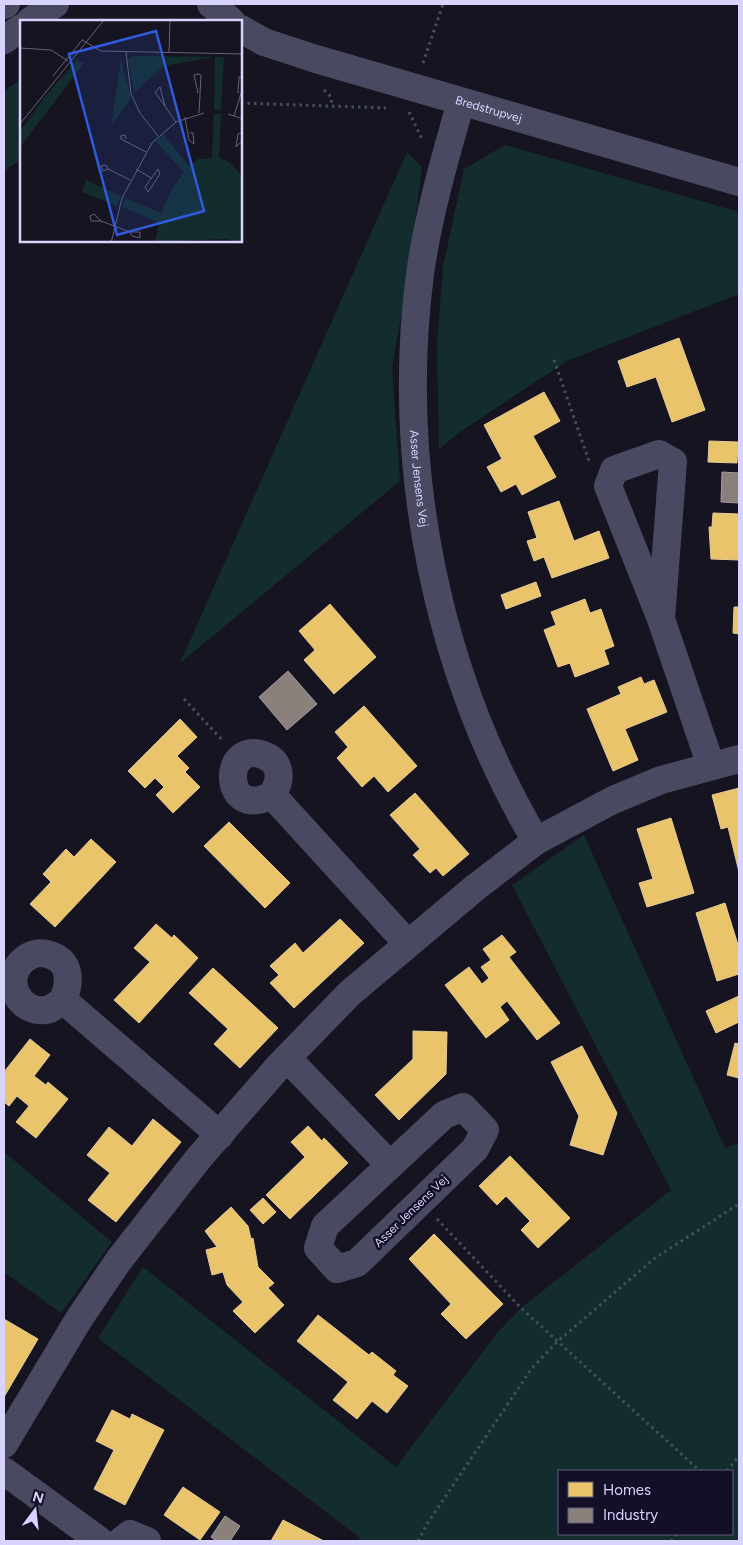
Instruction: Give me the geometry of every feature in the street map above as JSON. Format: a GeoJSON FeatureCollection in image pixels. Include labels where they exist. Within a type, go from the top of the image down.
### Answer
{"type":"FeatureCollection","features":[{"type":"Feature","properties":{"kind":"street"},"geometry":{"type":"LineString","coordinates":[[31,20],[55,4]]}},
{"type":"Feature","properties":{"kind":"street"},"geometry":{"type":"LineString","coordinates":[[211,4],[230,20]]}},
{"type":"Feature","properties":{"kind":"street"},"geometry":{"type":"LineString","coordinates":[[4,40],[20,29]]}},
{"type":"Feature","properties":{"kind":"street","name":"Bredstrupvej"},"geometry":{"type":"LineString","coordinates":[[242,30],[264,42],[461,102],[739,182]]}},
{"type":"Feature","properties":{"kind":"street","name":"Asser Jensens Vej"},"geometry":{"type":"LineString","coordinates":[[461,102],[446,154],[420,272],[415,324],[416,458],[429,554],[444,620],[487,743],[518,810],[536,842]]}},
{"type":"Feature","properties":{"kind":"street"},"geometry":{"type":"LineString","coordinates":[[661,619],[673,462],[659,454],[614,470],[608,486],[661,619],[711,766]]}},
{"type":"Feature","properties":{"kind":"street"},"geometry":{"type":"LineString","coordinates":[[239,759],[233,768],[234,789],[242,796],[252,800],[262,800],[272,795],[408,944]]}},
{"type":"Feature","properties":{"kind":"street"},"geometry":{"type":"LineString","coordinates":[[4,1444],[80,1319],[119,1260],[198,1159],[288,1058],[350,993],[476,887],[536,842],[613,800],[661,780],[739,759]]}},
{"type":"Feature","properties":{"kind":"street"},"geometry":{"type":"LineString","coordinates":[[63,1000],[220,1135]]}},
{"type":"Feature","properties":{"kind":"street"},"geometry":{"type":"LineString","coordinates":[[288,1058],[390,1164]]}},
{"type":"Feature","properties":{"kind":"street","name":"Asser Jensens Vej"},"geometry":{"type":"LineString","coordinates":[[463,1107],[485,1130],[475,1149],[357,1263],[337,1269],[318,1248],[325,1226],[390,1164],[444,1115],[463,1107]]}},
{"type":"Feature","properties":{"kind":"street"},"geometry":{"type":"LineString","coordinates":[[4,1471],[100,1541]]}},
{"type":"Feature","properties":{"kind":"street"},"geometry":{"type":"LineString","coordinates":[[121,1541],[130,1534],[147,1541]]}},
{"type":"Feature","properties":{"kind":"path"},"geometry":{"type":"LineString","coordinates":[[422,66],[443,4]]}},
{"type":"Feature","properties":{"kind":"path"},"geometry":{"type":"LineString","coordinates":[[242,103],[395,109]]}},
{"type":"Feature","properties":{"kind":"path"},"geometry":{"type":"LineString","coordinates":[[404,109],[409,111]]}},
{"type":"Feature","properties":{"kind":"path"},"geometry":{"type":"LineString","coordinates":[[554,360],[592,469],[611,479]]}},
{"type":"Feature","properties":{"kind":"path"},"geometry":{"type":"LineString","coordinates":[[184,699],[239,759]]}},
{"type":"Feature","properties":{"kind":"path"},"geometry":{"type":"LineString","coordinates":[[421,1202],[521,1308],[699,1470]]}},
{"type":"Feature","properties":{"kind":"path"},"geometry":{"type":"LineString","coordinates":[[418,1541],[427,1524],[532,1368],[558,1341],[655,1258],[739,1204]]}},
{"type":"Feature","properties":{"kind":"path"},"geometry":{"type":"LineString","coordinates":[[728,1470],[739,1456]]}},
{"type":"Feature","properties":{"kind":"green space"},"geometry":{"type":"Polygon","coordinates":[[[20,80],[20,160],[4,171],[4,91],[20,80]]]}},
{"type":"Feature","properties":{"kind":"green space"},"geometry":{"type":"Polygon","coordinates":[[[505,145],[739,212],[739,294],[569,360],[460,432],[439,449],[437,342],[443,267],[464,169],[505,145]]]}},
{"type":"Feature","properties":{"kind":"green space"},"geometry":{"type":"Polygon","coordinates":[[[407,152],[422,167],[408,277],[392,367],[400,481],[180,663],[407,152]]]}},
{"type":"Feature","properties":{"kind":"green space"},"geometry":{"type":"Polygon","coordinates":[[[584,835],[725,1148],[739,1143],[739,1541],[359,1541],[360,1538],[98,1338],[143,1267],[396,1467],[497,1333],[521,1308],[671,1190],[512,885],[584,835]]]}},
{"type":"Feature","properties":{"kind":"green space"},"geometry":{"type":"Polygon","coordinates":[[[4,1152],[112,1242],[61,1313],[4,1272],[4,1152]]]}},
{"type":"Feature","properties":{"kind":"building: Homes"},"geometry":{"type":"Polygon","coordinates":[[[679,338],[705,410],[672,422],[656,377],[627,387],[618,361],[679,338]]]}},
{"type":"Feature","properties":{"kind":"building: Homes"},"geometry":{"type":"Polygon","coordinates":[[[544,392],[560,421],[533,436],[556,477],[522,495],[516,484],[501,492],[487,467],[502,459],[484,425],[544,392]]]}},
{"type":"Feature","properties":{"kind":"building: Homes"},"geometry":{"type":"Polygon","coordinates":[[[709,441],[738,442],[737,463],[708,462],[709,441]]]}},
{"type":"Feature","properties":{"kind":"building: Homes"},"geometry":{"type":"Polygon","coordinates":[[[559,501],[574,541],[599,531],[609,558],[552,578],[544,557],[534,561],[527,541],[537,538],[528,512],[559,501]]]}},
{"type":"Feature","properties":{"kind":"building: Homes"},"geometry":{"type":"Polygon","coordinates":[[[713,513],[739,514],[739,560],[711,559],[709,527],[712,527],[713,513]]]}},
{"type":"Feature","properties":{"kind":"building: Homes"},"geometry":{"type":"Polygon","coordinates":[[[536,582],[541,596],[506,609],[501,595],[536,582]]]}},
{"type":"Feature","properties":{"kind":"building: Homes"},"geometry":{"type":"Polygon","coordinates":[[[585,599],[590,613],[601,609],[614,646],[604,650],[609,664],[575,677],[570,663],[558,667],[544,630],[556,625],[551,612],[585,599]]]}},
{"type":"Feature","properties":{"kind":"building: Homes"},"geometry":{"type":"Polygon","coordinates":[[[330,604],[376,657],[334,694],[304,660],[315,650],[299,631],[330,604]]]}},
{"type":"Feature","properties":{"kind":"building: Homes"},"geometry":{"type":"Polygon","coordinates":[[[734,607],[739,607],[739,634],[733,633],[734,607]]]}},
{"type":"Feature","properties":{"kind":"building: Homes"},"geometry":{"type":"Polygon","coordinates":[[[641,677],[644,684],[654,680],[667,712],[625,729],[638,760],[613,771],[587,709],[621,694],[618,687],[641,677]]]}},
{"type":"Feature","properties":{"kind":"building: Homes"},"geometry":{"type":"Polygon","coordinates":[[[364,706],[417,766],[388,792],[374,776],[362,787],[337,758],[348,747],[335,732],[364,706]]]}},
{"type":"Feature","properties":{"kind":"building: Homes"},"geometry":{"type":"Polygon","coordinates":[[[180,719],[197,737],[177,756],[189,768],[185,772],[200,787],[173,813],[156,795],[164,787],[155,778],[145,788],[128,771],[180,719]]]}},
{"type":"Feature","properties":{"kind":"building: Homes"},"geometry":{"type":"Polygon","coordinates":[[[739,788],[739,872],[728,827],[721,829],[712,795],[739,788]]]}},
{"type":"Feature","properties":{"kind":"building: Homes"},"geometry":{"type":"Polygon","coordinates":[[[415,793],[469,854],[443,876],[436,868],[430,873],[413,855],[420,849],[390,815],[415,793]]]}},
{"type":"Feature","properties":{"kind":"building: Homes"},"geometry":{"type":"Polygon","coordinates":[[[671,818],[694,893],[647,907],[639,883],[653,879],[637,829],[671,818]]]}},
{"type":"Feature","properties":{"kind":"building: Homes"},"geometry":{"type":"Polygon","coordinates":[[[229,822],[290,883],[265,908],[204,846],[229,822]]]}},
{"type":"Feature","properties":{"kind":"building: Homes"},"geometry":{"type":"Polygon","coordinates":[[[91,839],[116,862],[55,927],[30,904],[51,882],[43,874],[66,849],[74,857],[91,839]]]}},
{"type":"Feature","properties":{"kind":"building: Homes"},"geometry":{"type":"Polygon","coordinates":[[[725,903],[739,948],[739,974],[717,981],[696,913],[725,903]]]}},
{"type":"Feature","properties":{"kind":"building: Homes"},"geometry":{"type":"Polygon","coordinates":[[[340,919],[364,943],[294,1008],[270,983],[279,975],[270,966],[295,943],[303,953],[340,919]]]}},
{"type":"Feature","properties":{"kind":"building: Homes"},"geometry":{"type":"Polygon","coordinates":[[[156,924],[172,938],[174,935],[198,958],[139,1023],[114,1000],[150,962],[134,948],[156,924]]]}},
{"type":"Feature","properties":{"kind":"building: Homes"},"geometry":{"type":"Polygon","coordinates":[[[502,935],[516,952],[509,957],[560,1023],[537,1040],[507,1001],[500,1007],[509,1020],[486,1038],[445,985],[469,967],[482,984],[489,978],[481,967],[491,960],[483,949],[502,935]]]}},
{"type":"Feature","properties":{"kind":"building: Homes"},"geometry":{"type":"Polygon","coordinates":[[[213,968],[278,1028],[240,1068],[214,1044],[228,1029],[189,993],[213,968]]]}},
{"type":"Feature","properties":{"kind":"building: Homes"},"geometry":{"type":"Polygon","coordinates":[[[739,996],[739,1022],[716,1033],[706,1011],[739,996]]]}},
{"type":"Feature","properties":{"kind":"building: Homes"},"geometry":{"type":"Polygon","coordinates":[[[413,1031],[447,1032],[446,1074],[399,1120],[375,1095],[413,1059],[413,1031]]]}},
{"type":"Feature","properties":{"kind":"building: Homes"},"geometry":{"type":"Polygon","coordinates":[[[30,1039],[50,1055],[34,1076],[46,1085],[48,1082],[68,1099],[36,1138],[16,1122],[29,1106],[17,1096],[9,1106],[4,1102],[4,1072],[30,1039]]]}},
{"type":"Feature","properties":{"kind":"building: Homes"},"geometry":{"type":"Polygon","coordinates":[[[735,1043],[739,1044],[739,1078],[727,1075],[735,1043]]]}},
{"type":"Feature","properties":{"kind":"building: Homes"},"geometry":{"type":"Polygon","coordinates":[[[582,1046],[617,1113],[603,1155],[570,1145],[579,1116],[551,1062],[582,1046]]]}},
{"type":"Feature","properties":{"kind":"building: Homes"},"geometry":{"type":"Polygon","coordinates":[[[153,1119],[181,1142],[116,1222],[88,1200],[110,1173],[87,1155],[109,1127],[132,1146],[153,1119]]]}},
{"type":"Feature","properties":{"kind":"building: Homes"},"geometry":{"type":"Polygon","coordinates":[[[308,1126],[322,1141],[324,1138],[348,1163],[290,1219],[266,1195],[305,1157],[291,1142],[308,1126]]]}},
{"type":"Feature","properties":{"kind":"building: Homes"},"geometry":{"type":"Polygon","coordinates":[[[510,1156],[570,1218],[538,1248],[521,1230],[530,1221],[506,1196],[497,1205],[479,1186],[510,1156]]]}},
{"type":"Feature","properties":{"kind":"building: Homes"},"geometry":{"type":"Polygon","coordinates":[[[263,1198],[276,1212],[263,1224],[250,1210],[263,1198]]]}},
{"type":"Feature","properties":{"kind":"building: Homes"},"geometry":{"type":"Polygon","coordinates":[[[231,1207],[248,1226],[251,1239],[253,1238],[258,1267],[274,1283],[268,1288],[284,1305],[255,1333],[233,1311],[243,1302],[227,1285],[223,1272],[212,1275],[206,1250],[217,1247],[205,1231],[231,1207]]]}},
{"type":"Feature","properties":{"kind":"building: Homes"},"geometry":{"type":"Polygon","coordinates":[[[434,1234],[503,1304],[466,1339],[441,1314],[451,1304],[409,1259],[434,1234]]]}},
{"type":"Feature","properties":{"kind":"building: Homes"},"geometry":{"type":"Polygon","coordinates":[[[318,1315],[369,1355],[372,1352],[396,1371],[393,1375],[408,1386],[387,1413],[372,1401],[357,1419],[333,1400],[348,1382],[297,1341],[318,1315]]]}},
{"type":"Feature","properties":{"kind":"building: Homes"},"geometry":{"type":"Polygon","coordinates":[[[4,1319],[38,1339],[4,1397],[4,1319]]]}},
{"type":"Feature","properties":{"kind":"building: Homes"},"geometry":{"type":"Polygon","coordinates":[[[112,1410],[130,1419],[132,1414],[164,1430],[125,1505],[94,1489],[114,1450],[96,1441],[112,1410]]]}},
{"type":"Feature","properties":{"kind":"building: Homes"},"geometry":{"type":"Polygon","coordinates":[[[183,1487],[220,1512],[200,1540],[164,1515],[183,1487]]]}},
{"type":"Feature","properties":{"kind":"building: Homes"},"geometry":{"type":"Polygon","coordinates":[[[283,1520],[324,1541],[271,1541],[283,1520]]]}},
{"type":"Feature","properties":{"kind":"building: Industry"},"geometry":{"type":"Polygon","coordinates":[[[722,472],[739,473],[739,503],[721,502],[722,472]]]}},
{"type":"Feature","properties":{"kind":"building: Industry"},"geometry":{"type":"Polygon","coordinates":[[[288,671],[317,704],[287,730],[259,697],[288,671]]]}},
{"type":"Feature","properties":{"kind":"building: Industry"},"geometry":{"type":"Polygon","coordinates":[[[225,1516],[240,1526],[230,1541],[216,1541],[211,1537],[225,1516]]]}}]}
